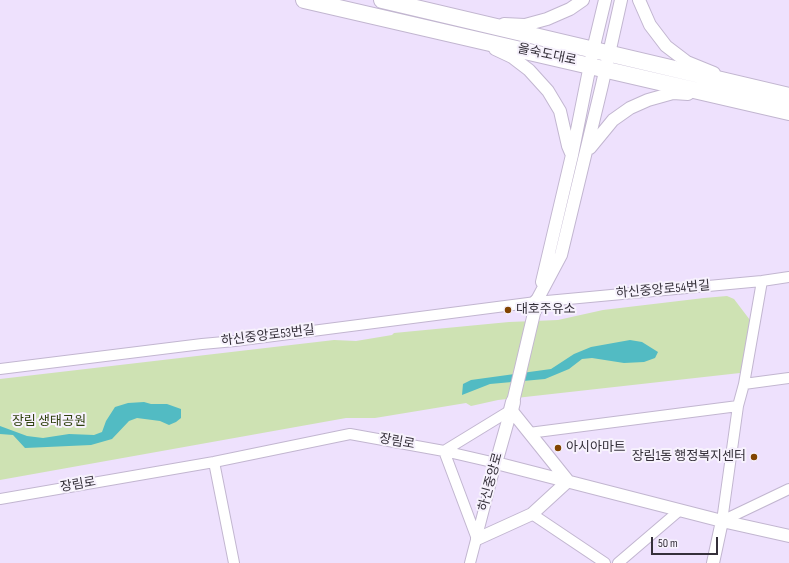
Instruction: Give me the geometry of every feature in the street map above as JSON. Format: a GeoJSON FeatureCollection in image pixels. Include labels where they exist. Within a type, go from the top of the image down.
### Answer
{"type":"FeatureCollection","features":[{"type":"Feature","properties":{"kind":"highway","name":"을숙도대로"},"geometry":{"type":"LineString","coordinates":[[304,0],[478,40],[591,57]]}},
{"type":"Feature","properties":{"kind":"highway","name":"을숙도대로"},"geometry":{"type":"LineString","coordinates":[[382,0],[486,24],[591,57],[739,84],[789,96]]}},
{"type":"Feature","properties":{"kind":"highway","name":"을숙도대로"},"geometry":{"type":"LineString","coordinates":[[608,61],[721,96],[789,112]]}},
{"type":"Feature","properties":{"kind":"street"},"geometry":{"type":"LineString","coordinates":[[486,24],[525,25],[546,19],[570,9],[583,0]]}},
{"type":"Feature","properties":{"kind":"street"},"geometry":{"type":"LineString","coordinates":[[536,306],[572,155],[591,57],[605,0]]}},
{"type":"Feature","properties":{"kind":"street"},"geometry":{"type":"LineString","coordinates":[[536,306],[561,255],[608,61],[621,0]]}},
{"type":"Feature","properties":{"kind":"street"},"geometry":{"type":"LineString","coordinates":[[639,0],[650,25],[666,46],[687,62],[739,84]]}},
{"type":"Feature","properties":{"kind":"street"},"geometry":{"type":"LineString","coordinates":[[478,40],[512,57],[529,70],[548,91],[560,111],[568,146],[572,155]]}},
{"type":"Feature","properties":{"kind":"street"},"geometry":{"type":"LineString","coordinates":[[586,152],[614,120],[630,108],[648,100],[673,93],[721,96]]}},
{"type":"Feature","properties":{"kind":"street","name":"하신중앙로54번길"},"geometry":{"type":"LineString","coordinates":[[536,306],[789,277]]}},
{"type":"Feature","properties":{"kind":"street"},"geometry":{"type":"LineString","coordinates":[[713,563],[722,521],[738,406],[744,384],[762,281]]}},
{"type":"Feature","properties":{"kind":"street","name":"하신중앙로53번길"},"geometry":{"type":"LineString","coordinates":[[0,369],[202,344],[536,306]]}},
{"type":"Feature","properties":{"kind":"street","name":"하신중앙로"},"geometry":{"type":"LineString","coordinates":[[470,563],[512,406],[536,306]]}},
{"type":"Feature","properties":{"kind":"street"},"geometry":{"type":"LineString","coordinates":[[744,384],[789,378]]}},
{"type":"Feature","properties":{"kind":"street"},"geometry":{"type":"LineString","coordinates":[[512,406],[529,433],[568,480],[532,514],[477,539],[444,451],[512,406]]}},
{"type":"Feature","properties":{"kind":"street"},"geometry":{"type":"LineString","coordinates":[[529,433],[738,406]]}},
{"type":"Feature","properties":{"kind":"street","name":"장림로"},"geometry":{"type":"LineString","coordinates":[[0,499],[214,462],[350,434],[444,451],[496,463],[568,480],[722,521],[789,536]]}},
{"type":"Feature","properties":{"kind":"street"},"geometry":{"type":"LineString","coordinates":[[214,462],[234,563]]}},
{"type":"Feature","properties":{"kind":"street"},"geometry":{"type":"LineString","coordinates":[[722,521],[789,490]]}},
{"type":"Feature","properties":{"kind":"street"},"geometry":{"type":"LineString","coordinates":[[618,563],[680,510]]}},
{"type":"Feature","properties":{"kind":"street"},"geometry":{"type":"LineString","coordinates":[[532,514],[605,563]]}},
{"type":"Feature","properties":{"kind":"green space","name":"장림 생태공원"},"geometry":{"type":"Polygon","coordinates":[[[727,296],[734,299],[753,324],[740,373],[498,400],[471,406],[466,403],[375,418],[346,418],[0,480],[0,379],[334,340],[356,341],[392,335],[394,333],[509,322],[558,320],[603,310],[727,296]]]}},
{"type":"Feature","properties":{"kind":"shaded area"},"geometry":{"type":"Polygon","coordinates":[[[630,340],[642,342],[658,352],[655,358],[644,362],[624,363],[592,358],[582,359],[569,369],[545,379],[490,384],[462,395],[463,384],[471,380],[551,369],[574,354],[591,347],[630,340]]]}},
{"type":"Feature","properties":{"kind":"shaded area"},"geometry":{"type":"Polygon","coordinates":[[[144,402],[151,404],[167,404],[181,409],[181,418],[169,425],[160,421],[137,418],[129,421],[112,439],[91,445],[25,448],[13,435],[0,434],[0,426],[27,436],[43,438],[69,434],[94,435],[102,432],[106,421],[115,407],[128,403],[144,402]]]}},
{"type":"Feature","properties":{"kind":"place","name":"대호주유소"},"geometry":{"type":"Point","coordinates":[508,310]}},
{"type":"Feature","properties":{"kind":"place","name":"아시아마트"},"geometry":{"type":"Point","coordinates":[558,448]}},
{"type":"Feature","properties":{"kind":"place","name":"장림1동 행정복지센터"},"geometry":{"type":"Point","coordinates":[754,457]}}]}
